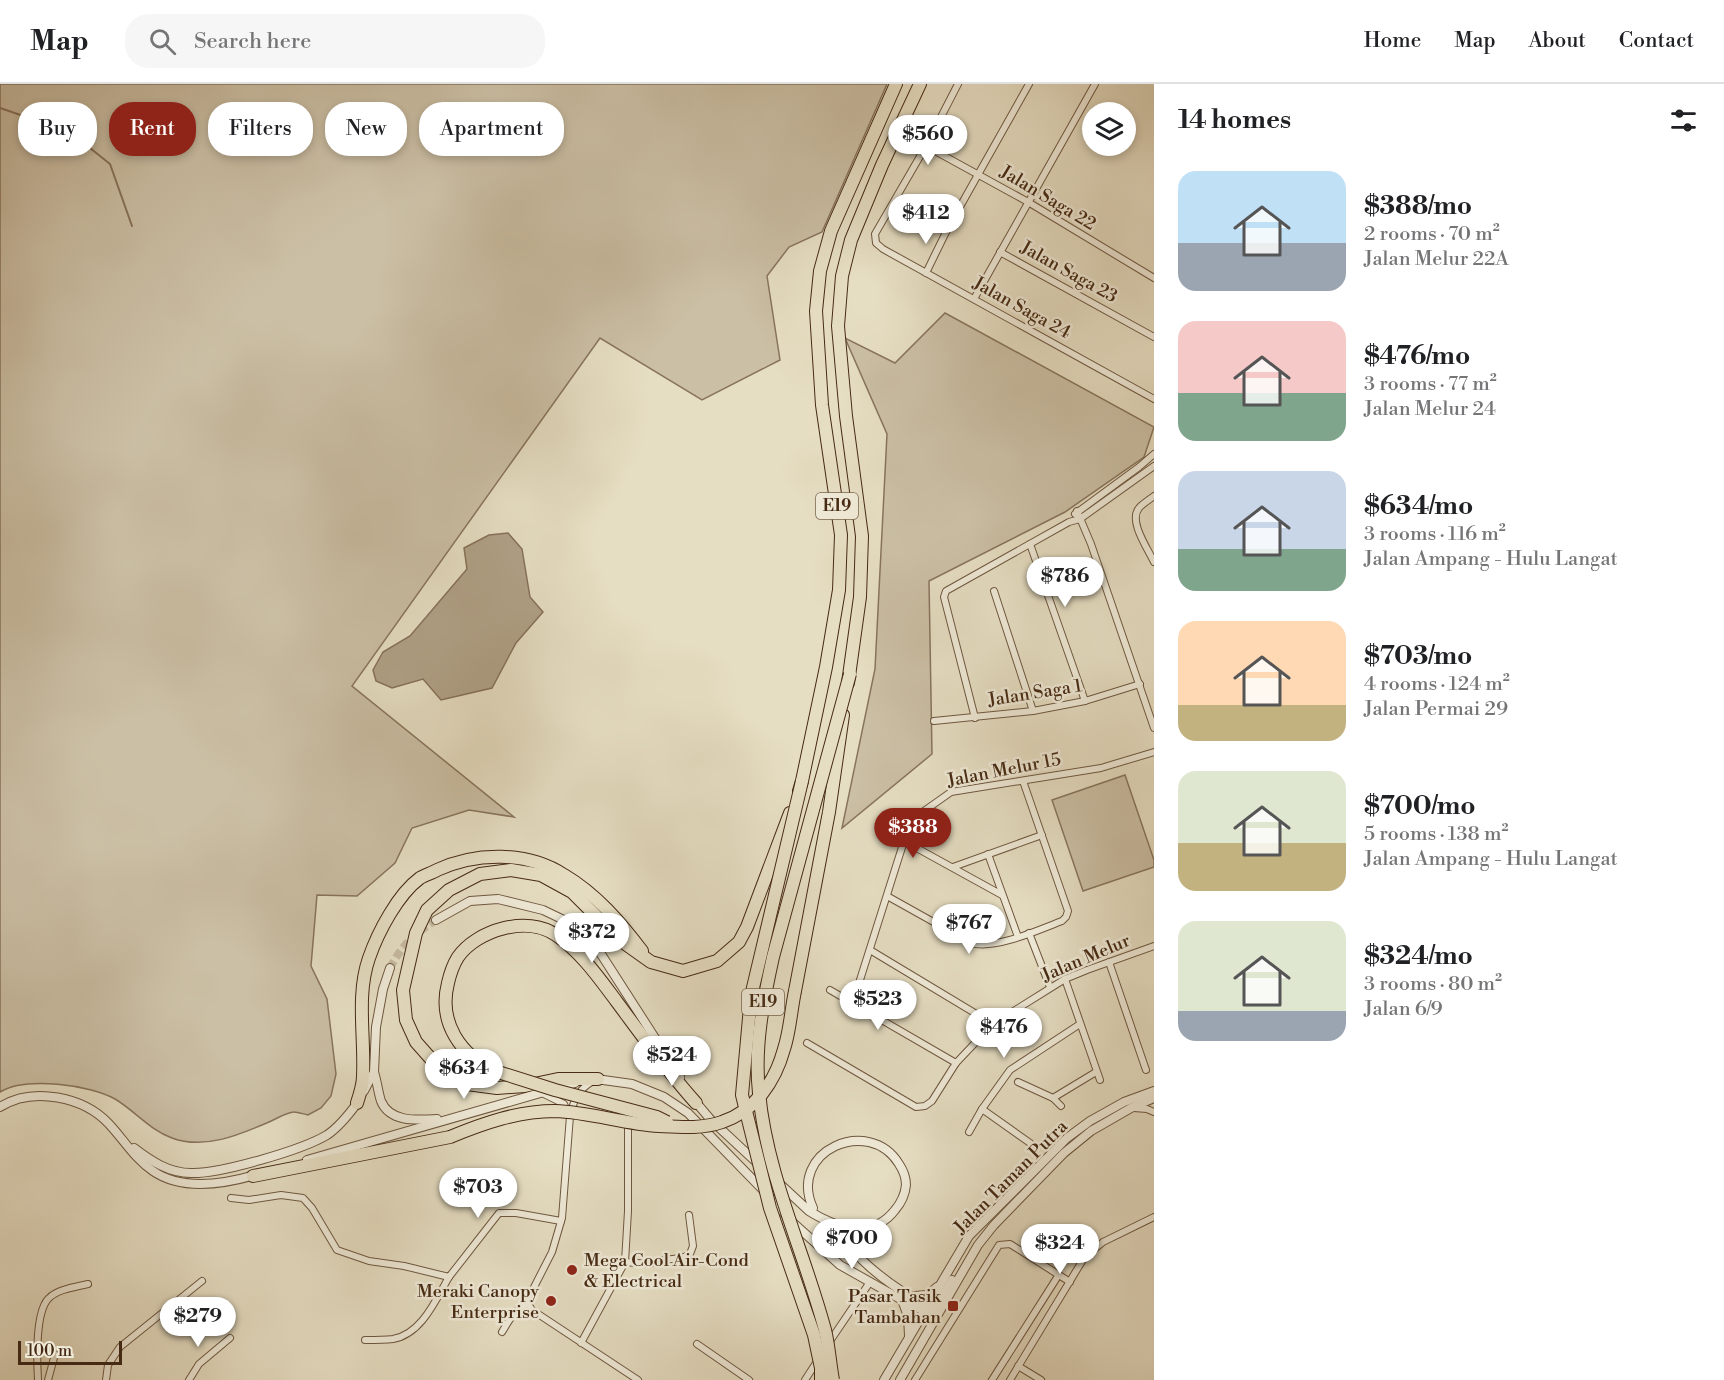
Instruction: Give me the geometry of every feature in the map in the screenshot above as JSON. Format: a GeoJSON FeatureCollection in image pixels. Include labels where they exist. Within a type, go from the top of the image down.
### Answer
{"type":"FeatureCollection","features":[{"type":"Feature","properties":{"kind":"highway","name":"E19"},"geometry":{"type":"LineString","coordinates":[[821,1380],[821,1368],[814,1335],[770,1208],[742,1095],[751,996],[802,781],[826,667],[838,590],[842,535],[822,405],[816,311],[820,271],[831,231],[896,84]]}},
{"type":"Feature","properties":{"kind":"highway","name":"E19"},"geometry":{"type":"LineString","coordinates":[[833,1380],[826,1331],[784,1205],[766,1136],[759,1093],[758,1042],[763,998],[773,957],[850,674],[861,597],[862,536],[846,416],[838,326],[842,276],[851,240],[882,165],[920,84]]}},
{"type":"Feature","properties":{"kind":"highway"},"geometry":{"type":"LineString","coordinates":[[253,1176],[450,1137],[480,1125],[534,1112],[585,1113],[658,1126],[691,1127],[722,1123],[756,1102],[770,1084],[785,1049],[829,812],[850,674]]}},
{"type":"Feature","properties":{"kind":"highway"},"geometry":{"type":"LineString","coordinates":[[598,1079],[558,1079],[525,1086],[497,1088],[467,1084],[440,1068],[416,1042],[406,1020],[403,990],[416,933],[427,910],[449,890],[480,874],[511,870],[541,875],[572,892],[620,940],[651,962],[683,971],[717,961],[739,942],[747,927],[802,781]]}},
{"type":"Feature","properties":{"kind":"highway"},"geometry":{"type":"LineString","coordinates":[[357,1103],[363,1078],[363,980],[369,957],[399,900],[421,878],[466,860],[492,856],[531,861],[563,874],[594,896],[629,933],[651,962]]}},
{"type":"Feature","properties":{"kind":"highway"},"geometry":{"type":"LineString","coordinates":[[674,1125],[657,1117],[555,1090],[478,1064],[453,1034],[446,1002],[451,971],[458,957],[474,942],[498,930],[514,926],[534,927],[554,933],[584,960],[671,1076],[696,1103]]}},
{"type":"Feature","properties":{"kind":"street"},"geometry":{"type":"LineString","coordinates":[[926,146],[958,84]]}},
{"type":"Feature","properties":{"kind":"street"},"geometry":{"type":"LineString","coordinates":[[926,273],[1029,84]]}},
{"type":"Feature","properties":{"kind":"street"},"geometry":{"type":"LineString","coordinates":[[974,299],[1095,84]]}},
{"type":"Feature","properties":{"kind":"street","name":"Jalan Saga 22"},"geometry":{"type":"LineString","coordinates":[[926,146],[1028,202],[1154,278]]}},
{"type":"Feature","properties":{"kind":"street","name":"Jalan Saga 24"},"geometry":{"type":"LineString","coordinates":[[926,146],[875,234],[876,243],[883,249],[1154,399]]}},
{"type":"Feature","properties":{"kind":"street","name":"Jalan Saga 23"},"geometry":{"type":"LineString","coordinates":[[1000,252],[1154,337]]}},
{"type":"Feature","properties":{"kind":"street"},"geometry":{"type":"LineString","coordinates":[[1069,522],[1077,511],[1139,468],[1154,454]]}},
{"type":"Feature","properties":{"kind":"street"},"geometry":{"type":"LineString","coordinates":[[975,718],[944,597],[946,591],[1069,522],[1080,519],[1154,466]]}},
{"type":"Feature","properties":{"kind":"street"},"geometry":{"type":"LineString","coordinates":[[1154,496],[1139,508],[1135,515],[1135,522],[1154,562]]}},
{"type":"Feature","properties":{"kind":"street"},"geometry":{"type":"LineString","coordinates":[[1077,511],[1091,544],[1154,728]]}},
{"type":"Feature","properties":{"kind":"street"},"geometry":{"type":"LineString","coordinates":[[1030,544],[1085,701]]}},
{"type":"Feature","properties":{"kind":"street"},"geometry":{"type":"LineString","coordinates":[[994,591],[1033,711]]}},
{"type":"Feature","properties":{"kind":"street","name":"Jalan Saga 1"},"geometry":{"type":"LineString","coordinates":[[934,721],[1033,711],[1085,701],[1140,684]]}},
{"type":"Feature","properties":{"kind":"street","name":"Jalan Melur 15"},"geometry":{"type":"LineString","coordinates":[[853,1002],[904,841],[916,816],[951,792],[1101,768],[1154,752]]}},
{"type":"Feature","properties":{"kind":"street"},"geometry":{"type":"LineString","coordinates":[[887,896],[980,946],[1018,937],[1062,921],[1068,911],[1023,781]]}},
{"type":"Feature","properties":{"kind":"street"},"geometry":{"type":"LineString","coordinates":[[952,867],[1042,835]]}},
{"type":"Feature","properties":{"kind":"street"},"geometry":{"type":"LineString","coordinates":[[904,841],[1002,895]]}},
{"type":"Feature","properties":{"kind":"street"},"geometry":{"type":"LineString","coordinates":[[988,854],[1018,937]]}},
{"type":"Feature","properties":{"kind":"street"},"geometry":{"type":"LineString","coordinates":[[436,920],[470,901],[498,899],[543,909],[568,922],[592,940],[696,1103],[711,1120],[809,1212],[825,1221],[851,1229],[861,1229],[871,1228],[889,1218],[905,1193],[906,1181],[903,1168],[895,1156],[884,1147],[866,1141],[849,1141],[834,1146],[821,1155],[811,1168],[807,1187],[813,1208]]}},
{"type":"Feature","properties":{"kind":"street"},"geometry":{"type":"LineString","coordinates":[[1029,933],[1050,987]]}},
{"type":"Feature","properties":{"kind":"street","name":"Jalan Melur"},"geometry":{"type":"LineString","coordinates":[[807,1043],[916,1107],[925,1106],[932,1101],[956,1063],[993,1023],[1065,979],[1109,962],[1153,949]]}},
{"type":"Feature","properties":{"kind":"street"},"geometry":{"type":"LineString","coordinates":[[870,950],[993,1023]]}},
{"type":"Feature","properties":{"kind":"street"},"geometry":{"type":"LineString","coordinates":[[1109,962],[1146,1070]]}},
{"type":"Feature","properties":{"kind":"street"},"geometry":{"type":"LineString","coordinates":[[390,968],[383,989],[376,1027],[374,1072],[382,1103],[393,1115],[411,1121],[450,1118]]}},
{"type":"Feature","properties":{"kind":"street"},"geometry":{"type":"LineString","coordinates":[[1065,979],[1100,1080]]}},
{"type":"Feature","properties":{"kind":"street"},"geometry":{"type":"LineString","coordinates":[[830,990],[956,1063]]}},
{"type":"Feature","properties":{"kind":"street"},"geometry":{"type":"LineString","coordinates":[[969,1132],[982,1109],[1010,1070],[1080,1024]]}},
{"type":"Feature","properties":{"kind":"street"},"geometry":{"type":"LineString","coordinates":[[121,1138],[151,1161],[171,1170],[190,1173],[214,1172],[299,1148],[329,1134],[357,1103],[374,1072]]}},
{"type":"Feature","properties":{"kind":"street"},"geometry":{"type":"LineString","coordinates":[[1053,1098],[1096,1072]]}},
{"type":"Feature","properties":{"kind":"street"},"geometry":{"type":"LineString","coordinates":[[598,1079],[581,1088],[573,1101],[561,1221],[552,1252],[529,1297],[528,1304],[532,1310],[638,1380]]}},
{"type":"Feature","properties":{"kind":"street"},"geometry":{"type":"LineString","coordinates":[[0,1107],[19,1098],[32,1096],[68,1100],[84,1105],[98,1114],[141,1162],[154,1173],[189,1183],[207,1184],[253,1176],[539,1092],[598,1079],[632,1084],[664,1097],[688,1113],[791,1221],[840,1265],[928,1310]]}},
{"type":"Feature","properties":{"kind":"street"},"geometry":{"type":"LineString","coordinates":[[1017,1082],[1053,1098],[1061,1106]]}},
{"type":"Feature","properties":{"kind":"street","name":"Jalan Taman Putra"},"geometry":{"type":"LineString","coordinates":[[884,1380],[928,1310],[969,1236],[1067,1138],[1090,1120],[1124,1102],[1154,1091]]}},
{"type":"Feature","properties":{"kind":"street"},"geometry":{"type":"LineString","coordinates":[[539,1092],[554,1097],[564,1104],[570,1116]]}},
{"type":"Feature","properties":{"kind":"street","name":"Jalan Taman Putra"},"geometry":{"type":"LineString","coordinates":[[898,1380],[978,1245],[994,1225],[1064,1153],[1091,1131],[1131,1108],[1154,1098]]}},
{"type":"Feature","properties":{"kind":"street"},"geometry":{"type":"LineString","coordinates":[[1131,1108],[1154,1112]]}},
{"type":"Feature","properties":{"kind":"street"},"geometry":{"type":"LineString","coordinates":[[982,1109],[1030,1143]]}},
{"type":"Feature","properties":{"kind":"street"},"geometry":{"type":"LineString","coordinates":[[580,1343],[625,1262],[628,1211],[628,1128]]}},
{"type":"Feature","properties":{"kind":"street"},"geometry":{"type":"LineString","coordinates":[[231,1198],[249,1200],[281,1195],[303,1198],[312,1208],[338,1250],[369,1261],[404,1266],[449,1277]]}},
{"type":"Feature","properties":{"kind":"street"},"geometry":{"type":"LineString","coordinates":[[365,1340],[394,1339],[410,1334],[423,1320],[449,1277],[499,1213],[561,1221]]}},
{"type":"Feature","properties":{"kind":"street"},"geometry":{"type":"LineString","coordinates":[[625,1262],[650,1264],[682,1258],[690,1254],[693,1246],[690,1215]]}},
{"type":"Feature","properties":{"kind":"street"},"geometry":{"type":"LineString","coordinates":[[1010,1380],[1084,1258],[1103,1242],[1154,1217]]}},
{"type":"Feature","properties":{"kind":"street"},"geometry":{"type":"LineString","coordinates":[[845,1242],[861,1260],[904,1298],[909,1338]]}},
{"type":"Feature","properties":{"kind":"street"},"geometry":{"type":"LineString","coordinates":[[915,1380],[999,1245],[1010,1244],[1070,1282]]}},
{"type":"Feature","properties":{"kind":"street"},"geometry":{"type":"LineString","coordinates":[[898,1380],[898,1372],[928,1322],[928,1310],[978,1245]]}},
{"type":"Feature","properties":{"kind":"street"},"geometry":{"type":"LineString","coordinates":[[992,1380],[1058,1276]]}},
{"type":"Feature","properties":{"kind":"street"},"geometry":{"type":"LineString","coordinates":[[106,1380],[108,1365],[120,1347],[202,1281]]}},
{"type":"Feature","properties":{"kind":"street"},"geometry":{"type":"LineString","coordinates":[[805,1380],[870,1282]]}},
{"type":"Feature","properties":{"kind":"street"},"geometry":{"type":"LineString","coordinates":[[38,1380],[36,1352],[38,1332],[48,1298],[68,1289],[88,1284]]}},
{"type":"Feature","properties":{"kind":"street"},"geometry":{"type":"LineString","coordinates":[[904,1298],[919,1298],[928,1295],[940,1285]]}},
{"type":"Feature","properties":{"kind":"street"},"geometry":{"type":"LineString","coordinates":[[502,1332],[516,1311],[528,1304]]}},
{"type":"Feature","properties":{"kind":"street"},"geometry":{"type":"LineString","coordinates":[[189,1380],[199,1364],[230,1338]]}},
{"type":"Feature","properties":{"kind":"street"},"geometry":{"type":"LineString","coordinates":[[697,1344],[749,1380]]}},
{"type":"Feature","properties":{"kind":"street"},"geometry":{"type":"LineString","coordinates":[[48,1380],[55,1354]]}},
{"type":"Feature","properties":{"kind":"street"},"geometry":{"type":"LineString","coordinates":[[1018,1366],[1041,1380]]}},
{"type":"Feature","properties":{"kind":"shaded area"},"geometry":{"type":"Polygon","coordinates":[[[0,84],[887,84],[822,232],[789,247],[767,276],[780,360],[702,400],[600,338],[352,686],[514,817],[469,810],[412,828],[395,863],[357,896],[317,895],[311,966],[327,999],[336,1074],[331,1096],[321,1108],[308,1115],[288,1113],[246,1132],[209,1142],[196,1142],[164,1135],[115,1099],[90,1090],[41,1083],[11,1087],[0,1092],[0,84]]]}},
{"type":"Feature","properties":{"kind":"shaded area"},"geometry":{"type":"Polygon","coordinates":[[[945,313],[1154,427],[1144,457],[1065,512],[929,581],[932,754],[842,828],[875,669],[887,434],[845,338],[895,363],[945,313]]]}},
{"type":"Feature","properties":{"kind":"shaded area"},"geometry":{"type":"Polygon","coordinates":[[[508,533],[522,549],[530,597],[543,612],[516,643],[492,688],[441,700],[423,679],[392,688],[376,681],[373,670],[383,652],[410,636],[467,569],[464,548],[489,535],[508,533]]]}},
{"type":"Feature","properties":{"kind":"shaded area"},"geometry":{"type":"Polygon","coordinates":[[[1125,775],[1154,860],[1154,867],[1083,891],[1052,800],[1125,775]]]}},
{"type":"Feature","properties":{"kind":"waterway"},"geometry":{"type":"LineString","coordinates":[[0,108],[70,132],[110,164],[132,226]]}},
{"type":"Feature","properties":{"kind":"tunnel"},"geometry":{"type":"LineString","coordinates":[[390,968],[409,941],[436,920]]}},
{"type":"Feature","properties":{"kind":"tunnel"},"geometry":{"type":"LineString","coordinates":[[819,1216],[845,1242]]}},
{"type":"Feature","properties":{"kind":"place","name":"Mega Cool Air-Cond & Electrical"},"geometry":{"type":"Point","coordinates":[572,1270]}},
{"type":"Feature","properties":{"kind":"place","name":"Meraki Canopy Enterprise"},"geometry":{"type":"Point","coordinates":[551,1301]}},
{"type":"Feature","properties":{"kind":"place","name":"Pasar Tasik Tambahan"},"geometry":{"type":"Point","coordinates":[953,1306]}}]}
